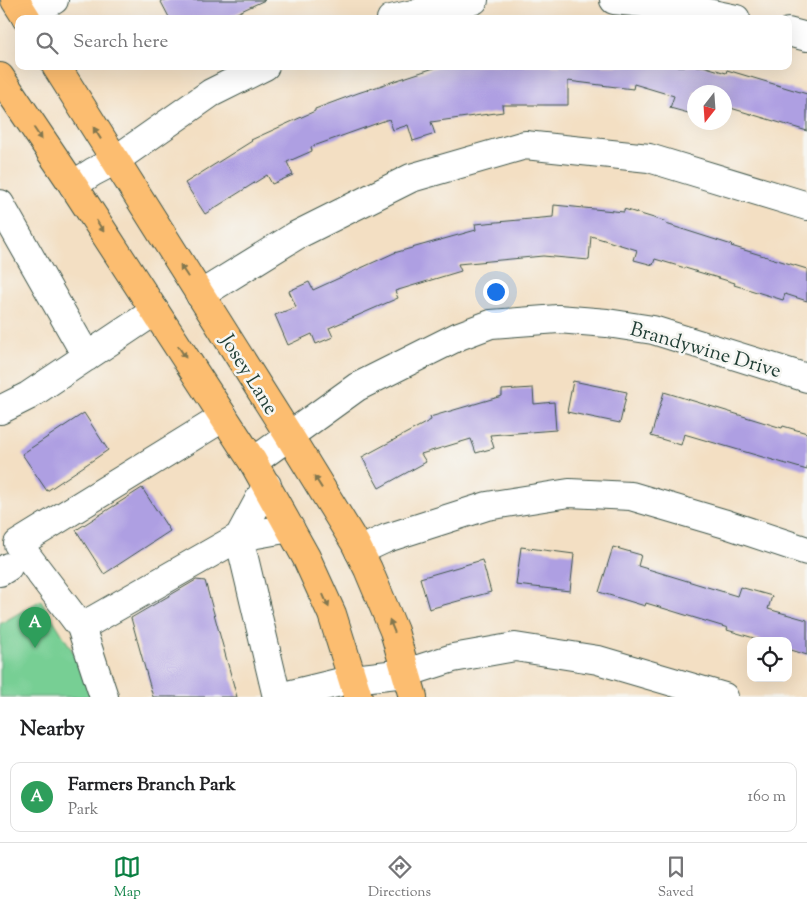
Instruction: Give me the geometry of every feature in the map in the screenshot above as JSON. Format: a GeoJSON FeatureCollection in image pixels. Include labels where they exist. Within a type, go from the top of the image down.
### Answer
{"type":"FeatureCollection","features":[{"type":"Feature","properties":{"kind":"main road","name":"Josey Lane"},"geometry":{"type":"LineString","coordinates":[[58,70],[114,161],[290,437],[359,551],[394,631],[409,685]]}},
{"type":"Feature","properties":{"kind":"main road"},"geometry":{"type":"LineString","coordinates":[[0,77],[73,185],[253,462],[306,557],[332,614],[356,688]]}},
{"type":"Feature","properties":{"kind":"street"},"geometry":{"type":"LineString","coordinates":[[22,12],[54,0]]}},
{"type":"Feature","properties":{"kind":"street"},"geometry":{"type":"LineString","coordinates":[[408,15],[474,0]]}},
{"type":"Feature","properties":{"kind":"street"},"geometry":{"type":"LineString","coordinates":[[614,0],[674,6],[717,15]]}},
{"type":"Feature","properties":{"kind":"street"},"geometry":{"type":"LineString","coordinates":[[792,33],[807,37]]}},
{"type":"Feature","properties":{"kind":"street"},"geometry":{"type":"LineString","coordinates":[[73,185],[114,161],[211,93],[257,70]]}},
{"type":"Feature","properties":{"kind":"street"},"geometry":{"type":"LineString","coordinates":[[200,295],[297,236],[411,178],[525,145],[649,158],[807,206]]}},
{"type":"Feature","properties":{"kind":"street"},"geometry":{"type":"LineString","coordinates":[[0,204],[87,356]]}},
{"type":"Feature","properties":{"kind":"street"},"geometry":{"type":"LineString","coordinates":[[0,410],[28,396],[155,311]]}},
{"type":"Feature","properties":{"kind":"street","name":"Brandywine Drive"},"geometry":{"type":"LineString","coordinates":[[253,462],[358,387],[422,353],[491,324],[558,318],[653,330],[807,378]]}},
{"type":"Feature","properties":{"kind":"street"},"geometry":{"type":"LineString","coordinates":[[104,697],[80,627],[18,544],[224,417]]}},
{"type":"Feature","properties":{"kind":"street"},"geometry":{"type":"LineString","coordinates":[[266,485],[238,537],[278,697],[356,688],[409,685],[453,658],[515,647],[598,660],[724,697]]}},
{"type":"Feature","properties":{"kind":"street"},"geometry":{"type":"LineString","coordinates":[[359,551],[387,538],[487,506],[569,493],[631,496],[726,524],[807,551]]}},
{"type":"Feature","properties":{"kind":"street"},"geometry":{"type":"LineString","coordinates":[[80,627],[238,537],[290,528]]}},
{"type":"Feature","properties":{"kind":"green space"},"geometry":{"type":"Polygon","coordinates":[[[41,600],[85,671],[94,697],[0,697],[0,624],[41,600]]]}},
{"type":"Feature","properties":{"kind":"building"},"geometry":{"type":"Polygon","coordinates":[[[160,0],[265,0],[233,15],[168,15],[160,0]]]}},
{"type":"Feature","properties":{"kind":"building"},"geometry":{"type":"Polygon","coordinates":[[[428,70],[716,70],[726,73],[727,70],[807,94],[807,131],[732,108],[732,85],[687,85],[687,113],[670,108],[674,96],[634,84],[633,89],[568,81],[568,105],[502,105],[503,112],[431,122],[435,134],[413,141],[408,125],[393,130],[389,119],[311,147],[312,151],[287,162],[293,175],[272,184],[267,175],[205,214],[185,183],[251,140],[315,111],[315,109],[428,70]]]}},
{"type":"Feature","properties":{"kind":"building"},"geometry":{"type":"Polygon","coordinates":[[[554,205],[624,212],[624,209],[667,222],[666,224],[731,246],[807,269],[807,301],[785,294],[783,300],[734,285],[735,283],[655,259],[653,265],[634,260],[637,250],[591,236],[589,260],[543,256],[458,264],[461,271],[395,291],[398,298],[329,328],[333,337],[316,344],[312,334],[288,345],[275,315],[296,307],[289,291],[309,282],[313,290],[394,253],[476,230],[475,224],[553,217],[554,205]]]}},
{"type":"Feature","properties":{"kind":"building"},"geometry":{"type":"Polygon","coordinates":[[[573,381],[627,392],[620,423],[567,412],[573,381]]]}},
{"type":"Feature","properties":{"kind":"building"},"geometry":{"type":"Polygon","coordinates":[[[533,388],[534,404],[554,402],[556,430],[490,435],[494,448],[476,453],[471,439],[421,454],[426,462],[379,488],[362,457],[431,420],[430,417],[502,396],[502,390],[533,388]]]}},
{"type":"Feature","properties":{"kind":"building"},"geometry":{"type":"Polygon","coordinates":[[[664,392],[782,428],[783,426],[807,433],[807,470],[684,434],[681,445],[651,436],[664,392]]]}},
{"type":"Feature","properties":{"kind":"building"},"geometry":{"type":"Polygon","coordinates":[[[84,413],[108,450],[47,491],[22,454],[84,413]]]}},
{"type":"Feature","properties":{"kind":"building"},"geometry":{"type":"Polygon","coordinates":[[[142,488],[170,531],[104,574],[76,530],[142,488]]]}},
{"type":"Feature","properties":{"kind":"building"},"geometry":{"type":"Polygon","coordinates":[[[521,547],[574,554],[570,591],[516,585],[521,547]]]}},
{"type":"Feature","properties":{"kind":"building"},"geometry":{"type":"Polygon","coordinates":[[[613,547],[641,555],[638,566],[737,596],[740,587],[772,596],[768,609],[807,620],[807,655],[792,650],[792,637],[751,637],[727,630],[728,628],[646,603],[645,606],[599,592],[613,547]]]}},
{"type":"Feature","properties":{"kind":"building"},"geometry":{"type":"Polygon","coordinates":[[[482,560],[491,592],[429,609],[420,578],[482,560]]]}},
{"type":"Feature","properties":{"kind":"building"},"geometry":{"type":"Polygon","coordinates":[[[196,580],[205,581],[237,697],[153,697],[131,618],[196,580]]]}},
{"type":"Feature","properties":{"kind":"place","name":"Farmers Branch Park"},"geometry":{"type":"Point","coordinates":[35,648]}}]}
